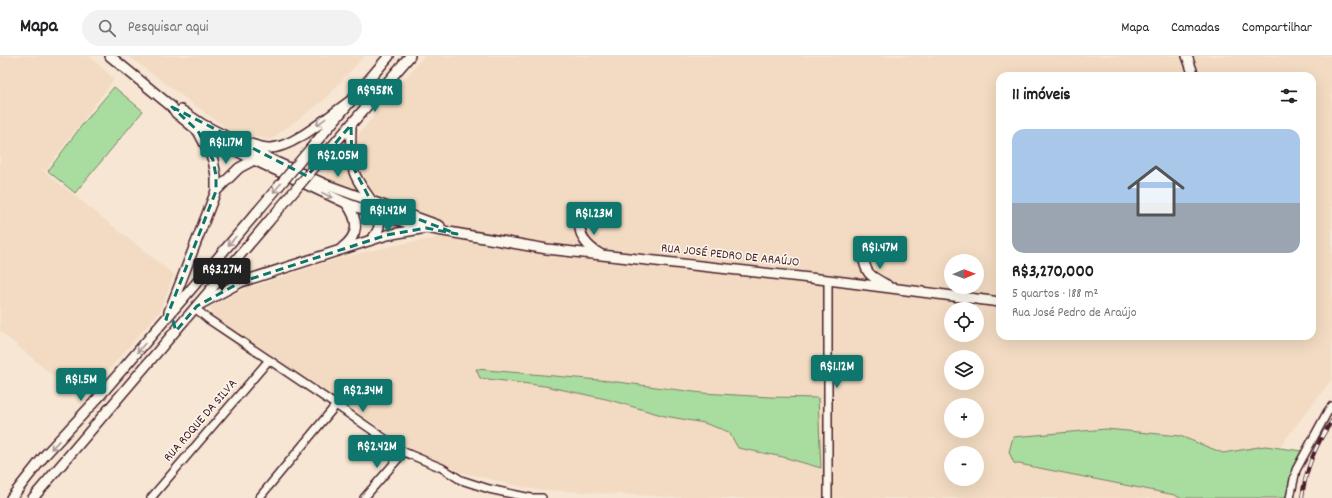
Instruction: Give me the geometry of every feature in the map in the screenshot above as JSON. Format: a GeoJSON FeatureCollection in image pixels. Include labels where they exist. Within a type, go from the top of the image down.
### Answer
{"type":"FeatureCollection","features":[{"type":"Feature","properties":{"kind":"street"},"geometry":{"type":"LineString","coordinates":[[110,56],[172,107],[176,113],[198,131],[254,160],[346,203],[379,215],[426,228]]}},
{"type":"Feature","properties":{"kind":"street"},"geometry":{"type":"LineString","coordinates":[[11,498],[45,455],[98,398],[389,56]]}},
{"type":"Feature","properties":{"kind":"street"},"geometry":{"type":"LineString","coordinates":[[33,498],[410,56]]}},
{"type":"Feature","properties":{"kind":"street"},"geometry":{"type":"LineString","coordinates":[[1187,56],[1193,72]]}},
{"type":"Feature","properties":{"kind":"street"},"geometry":{"type":"LineString","coordinates":[[237,141],[269,148],[287,144],[301,137],[353,99]]}},
{"type":"Feature","properties":{"kind":"street"},"geometry":{"type":"LineString","coordinates":[[172,107],[176,107],[202,124],[298,172]]}},
{"type":"Feature","properties":{"kind":"street"},"geometry":{"type":"LineString","coordinates":[[351,125],[350,150],[352,165],[358,181],[379,215],[380,222],[377,234],[370,241]]}},
{"type":"Feature","properties":{"kind":"street"},"geometry":{"type":"LineString","coordinates":[[166,318],[216,191],[216,176],[213,160],[198,131]]}},
{"type":"Feature","properties":{"kind":"street"},"geometry":{"type":"LineString","coordinates":[[216,191],[239,168],[254,160],[298,172]]}},
{"type":"Feature","properties":{"kind":"street","name":"RUA JOSÉ PEDRO DE ARAÚJO"},"geometry":{"type":"LineString","coordinates":[[298,172],[440,226],[457,234]]}},
{"type":"Feature","properties":{"kind":"street"},"geometry":{"type":"LineString","coordinates":[[337,250],[343,247],[351,239],[356,226],[353,212],[346,203]]}},
{"type":"Feature","properties":{"kind":"street"},"geometry":{"type":"LineString","coordinates":[[579,222],[580,231],[585,243],[603,255]]}},
{"type":"Feature","properties":{"kind":"street","name":"RUA JOSÉ PEDRO DE ARAÚJO"},"geometry":{"type":"LineString","coordinates":[[196,307],[241,282],[387,235],[426,228],[547,249],[828,280],[996,301]]}},
{"type":"Feature","properties":{"kind":"street"},"geometry":{"type":"LineString","coordinates":[[863,254],[864,267],[872,277],[891,288]]}},
{"type":"Feature","properties":{"kind":"street"},"geometry":{"type":"LineString","coordinates":[[232,265],[233,276],[236,280],[241,282]]}},
{"type":"Feature","properties":{"kind":"street"},"geometry":{"type":"LineString","coordinates":[[828,280],[828,498]]}},
{"type":"Feature","properties":{"kind":"street"},"geometry":{"type":"LineString","coordinates":[[196,307],[208,320],[404,452],[442,468],[461,480],[489,489],[531,498],[542,498]]}},
{"type":"Feature","properties":{"kind":"street"},"geometry":{"type":"LineString","coordinates":[[166,318],[173,321],[176,325],[176,331]]}},
{"type":"Feature","properties":{"kind":"street","name":"RUA ROQUE DA SILVA"},"geometry":{"type":"LineString","coordinates":[[151,498],[269,360]]}},
{"type":"Feature","properties":{"kind":"street"},"geometry":{"type":"LineString","coordinates":[[259,498],[336,405]]}},
{"type":"Feature","properties":{"kind":"street"},"geometry":{"type":"LineString","coordinates":[[1290,498],[1296,470],[1332,406]]}},
{"type":"Feature","properties":{"kind":"street"},"geometry":{"type":"LineString","coordinates":[[364,498],[404,452]]}},
{"type":"Feature","properties":{"kind":"highlighted area"},"geometry":{"type":"Polygon","coordinates":[[[172,107],[307,176],[351,125],[352,165],[371,201],[457,234],[426,228],[387,235],[241,282],[197,306],[176,331],[173,321],[166,319],[216,191],[216,176],[213,160],[198,131],[172,107]]]}},
{"type":"Feature","properties":{"kind":"shaded area"},"geometry":{"type":"Polygon","coordinates":[[[0,56],[89,56],[114,79],[45,171],[35,164],[174,275],[160,311],[82,400],[0,331],[0,56]]]}},
{"type":"Feature","properties":{"kind":"shaded area"},"geometry":{"type":"Polygon","coordinates":[[[128,56],[364,56],[323,101],[270,140],[230,131],[128,56]]]}},
{"type":"Feature","properties":{"kind":"shaded area"},"geometry":{"type":"Polygon","coordinates":[[[424,56],[1332,56],[1332,379],[1274,454],[1263,498],[690,498],[532,489],[464,473],[408,447],[213,316],[209,307],[245,289],[340,258],[406,243],[434,239],[436,226],[378,200],[322,178],[424,56]]]}},
{"type":"Feature","properties":{"kind":"green space"},"geometry":{"type":"Polygon","coordinates":[[[114,87],[143,111],[75,193],[48,171],[82,125],[114,87]]]}},
{"type":"Feature","properties":{"kind":"green space"},"geometry":{"type":"Polygon","coordinates":[[[476,369],[610,381],[702,393],[818,398],[821,468],[783,457],[738,448],[729,432],[704,423],[665,416],[606,399],[545,386],[480,378],[476,369]]]}},
{"type":"Feature","properties":{"kind":"green space"},"geometry":{"type":"Polygon","coordinates":[[[1106,429],[1180,436],[1223,453],[1265,446],[1302,451],[1288,498],[1180,498],[1175,495],[1014,463],[1009,452],[1013,437],[1106,429]]]}},
{"type":"Feature","properties":{"kind":"railway"},"geometry":{"type":"LineString","coordinates":[[1302,498],[1303,488],[1312,458],[1316,448],[1332,421]]}}]}
